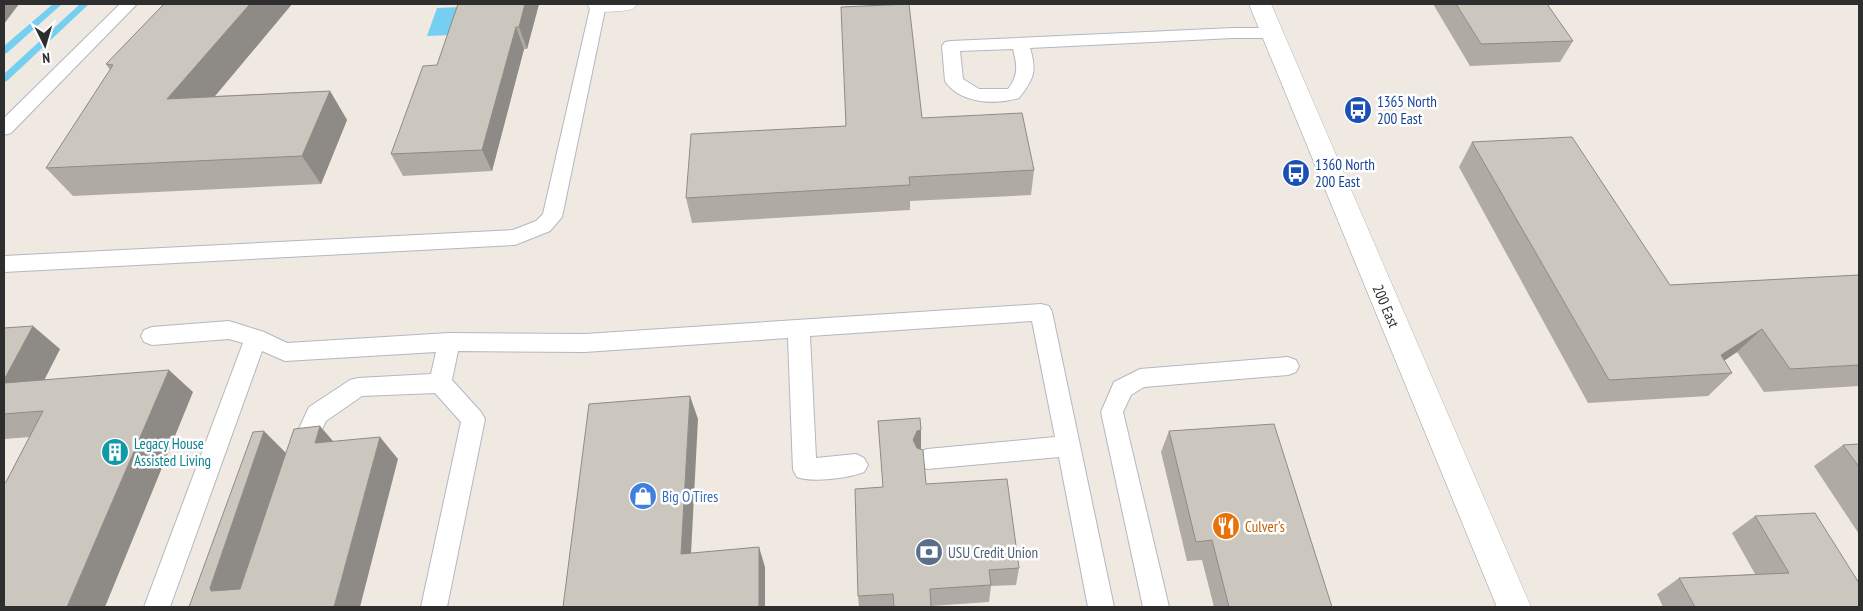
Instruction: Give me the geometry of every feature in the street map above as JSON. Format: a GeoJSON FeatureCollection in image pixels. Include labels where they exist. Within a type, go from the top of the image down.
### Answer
{"type":"FeatureCollection","features":[{"type":"Feature","properties":{"kind":"main road"},"geometry":{"type":"LineString","coordinates":[[598,5],[626,4]]}},
{"type":"Feature","properties":{"kind":"main road","name":"200 East"},"geometry":{"type":"LineString","coordinates":[[1260,4],[1514,607]]}},
{"type":"Feature","properties":{"kind":"lane"},"geometry":{"type":"LineString","coordinates":[[4,129],[129,4]]}},
{"type":"Feature","properties":{"kind":"lane"},"geometry":{"type":"LineString","coordinates":[[4,264],[515,237],[542,226],[552,217],[598,5]]}},
{"type":"Feature","properties":{"kind":"lane"},"geometry":{"type":"LineString","coordinates":[[1020,43],[1026,66],[1024,81],[1013,94],[988,96],[966,92],[954,81],[951,46],[1020,43],[1272,33]]}},
{"type":"Feature","properties":{"kind":"lane"},"geometry":{"type":"LineString","coordinates":[[152,336],[229,330],[256,338],[284,352],[449,342],[585,342],[799,330],[1041,312],[1101,607]]}},
{"type":"Feature","properties":{"kind":"lane"},"geometry":{"type":"LineString","coordinates":[[799,330],[805,470],[856,465]]}},
{"type":"Feature","properties":{"kind":"lane"},"geometry":{"type":"LineString","coordinates":[[157,607],[256,338]]}},
{"type":"Feature","properties":{"kind":"lane"},"geometry":{"type":"LineString","coordinates":[[440,383],[449,342]]}},
{"type":"Feature","properties":{"kind":"lane"},"geometry":{"type":"LineString","coordinates":[[1156,607],[1112,412],[1122,389],[1140,378],[1288,366]]}},
{"type":"Feature","properties":{"kind":"lane"},"geometry":{"type":"LineString","coordinates":[[294,470],[317,414],[358,387],[440,383]]}},
{"type":"Feature","properties":{"kind":"lane"},"geometry":{"type":"LineString","coordinates":[[434,607],[473,420],[440,383]]}},
{"type":"Feature","properties":{"kind":"lane"},"geometry":{"type":"LineString","coordinates":[[927,459],[1067,446]]}},
{"type":"Feature","properties":{"kind":"water"},"geometry":{"type":"Polygon","coordinates":[[[460,7],[451,35],[427,36],[437,8],[460,7]]]}},
{"type":"Feature","properties":{"kind":"building"},"geometry":{"type":"Polygon","coordinates":[[[164,4],[250,4],[167,99],[330,91],[302,156],[46,168],[113,65],[106,64],[164,4]]]}},
{"type":"Feature","properties":{"kind":"building"},"geometry":{"type":"Polygon","coordinates":[[[458,4],[525,4],[519,27],[516,27],[482,150],[391,154],[423,66],[437,65],[458,4]]]}},
{"type":"Feature","properties":{"kind":"building"},"geometry":{"type":"Polygon","coordinates":[[[909,4],[922,118],[1022,113],[1034,170],[909,177],[910,185],[686,198],[691,134],[846,126],[841,7],[909,4]]]}},
{"type":"Feature","properties":{"kind":"building"},"geometry":{"type":"Polygon","coordinates":[[[1456,4],[1547,4],[1573,41],[1481,44],[1456,4]]]}},
{"type":"Feature","properties":{"kind":"building"},"geometry":{"type":"Polygon","coordinates":[[[1572,137],[1670,285],[1859,275],[1859,365],[1790,369],[1762,329],[1721,355],[1732,373],[1609,380],[1472,142],[1572,137]]]}},
{"type":"Feature","properties":{"kind":"building"},"geometry":{"type":"Polygon","coordinates":[[[33,326],[4,380],[4,328],[33,326]]]}},
{"type":"Feature","properties":{"kind":"building","name":"Legacy House Assisted Living"},"geometry":{"type":"Polygon","coordinates":[[[169,370],[67,607],[4,607],[4,483],[43,411],[4,414],[4,383],[169,370]]]}},
{"type":"Feature","properties":{"kind":"building","name":"Big O Tires"},"geometry":{"type":"Polygon","coordinates":[[[690,396],[681,554],[759,547],[759,607],[563,607],[589,404],[690,396]]]}},
{"type":"Feature","properties":{"kind":"building"},"geometry":{"type":"Polygon","coordinates":[[[920,418],[921,430],[917,431],[913,440],[917,448],[923,450],[926,484],[1007,479],[1019,568],[989,570],[991,585],[930,589],[931,607],[894,607],[893,594],[858,596],[855,489],[883,487],[878,421],[920,418]]]}},
{"type":"Feature","properties":{"kind":"building"},"geometry":{"type":"Polygon","coordinates":[[[1274,424],[1332,607],[1229,607],[1212,540],[1196,542],[1169,431],[1274,424]]]}},
{"type":"Feature","properties":{"kind":"building"},"geometry":{"type":"Polygon","coordinates":[[[320,426],[315,443],[380,437],[334,607],[189,607],[253,432],[264,431],[210,588],[211,591],[240,589],[294,429],[320,426]]]}},
{"type":"Feature","properties":{"kind":"building"},"geometry":{"type":"Polygon","coordinates":[[[1859,444],[1859,467],[1843,445],[1859,444]]]}},
{"type":"Feature","properties":{"kind":"building"},"geometry":{"type":"Polygon","coordinates":[[[1815,513],[1859,583],[1859,607],[1695,607],[1679,578],[1789,573],[1755,516],[1815,513]]]}},
{"type":"Feature","properties":{"kind":"waterway"},"geometry":{"type":"LineString","coordinates":[[4,51],[58,4]]}},
{"type":"Feature","properties":{"kind":"waterway"},"geometry":{"type":"LineString","coordinates":[[4,79],[85,4]]}},
{"type":"Feature","properties":{"kind":"place","name":"1365 North 200 East"},"geometry":{"type":"Point","coordinates":[1358,110]}},
{"type":"Feature","properties":{"kind":"place","name":"1360 North 200 East"},"geometry":{"type":"Point","coordinates":[1296,173]}},
{"type":"Feature","properties":{"kind":"place","name":"Legacy House Assisted Living"},"geometry":{"type":"Point","coordinates":[115,452]}},
{"type":"Feature","properties":{"kind":"place","name":"Big O Tires"},"geometry":{"type":"Point","coordinates":[643,496]}},
{"type":"Feature","properties":{"kind":"place","name":"Culver's"},"geometry":{"type":"Point","coordinates":[1226,526]}},
{"type":"Feature","properties":{"kind":"place","name":"USU Credit Union"},"geometry":{"type":"Point","coordinates":[929,552]}}]}
